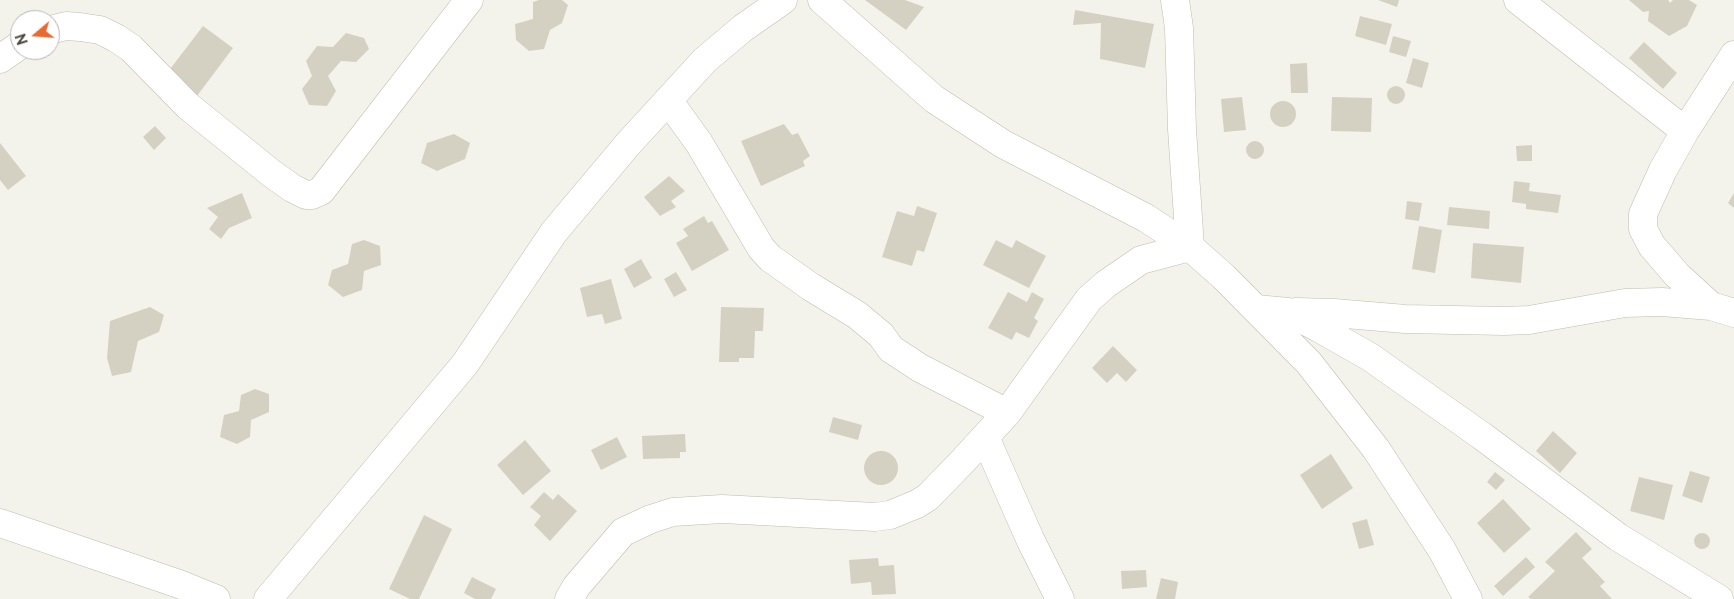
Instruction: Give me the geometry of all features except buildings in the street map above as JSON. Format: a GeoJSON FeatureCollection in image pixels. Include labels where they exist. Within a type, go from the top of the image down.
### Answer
{"type":"FeatureCollection","features":[{"type":"Feature","properties":{"kind":"street"},"geometry":{"type":"LineString","coordinates":[[60,28],[66,26],[100,30],[116,38],[131,48],[188,106],[271,173],[292,188],[306,195],[312,195],[321,191],[469,0]]}},
{"type":"Feature","properties":{"kind":"street"},"geometry":{"type":"LineString","coordinates":[[268,599],[465,364],[554,232],[628,144],[705,60],[743,28],[783,0]]}},
{"type":"Feature","properties":{"kind":"street"},"geometry":{"type":"LineString","coordinates":[[822,0],[934,99],[1003,144],[1146,218],[1190,247],[1224,277],[1309,363],[1376,449],[1442,550],[1468,599]]}},
{"type":"Feature","properties":{"kind":"street"},"geometry":{"type":"LineString","coordinates":[[1175,0],[1179,28],[1182,129],[1190,247]]}},
{"type":"Feature","properties":{"kind":"street"},"geometry":{"type":"LineString","coordinates":[[1518,0],[1685,131]]}},
{"type":"Feature","properties":{"kind":"street"},"geometry":{"type":"LineString","coordinates":[[1723,309],[1677,275],[1652,246],[1643,229],[1643,214],[1663,170],[1685,131],[1734,55]]}},
{"type":"Feature","properties":{"kind":"street"},"geometry":{"type":"LineString","coordinates":[[668,100],[699,143],[761,248],[770,258],[811,287],[857,315],[881,336],[891,349],[920,368],[1006,413]]}},
{"type":"Feature","properties":{"kind":"street"},"geometry":{"type":"LineString","coordinates":[[569,599],[576,587],[623,532],[651,519],[673,512],[722,508],[874,517],[890,515],[918,504],[928,497],[1006,413],[1088,299],[1141,260],[1190,247]]}},
{"type":"Feature","properties":{"kind":"street"},"geometry":{"type":"LineString","coordinates":[[1256,309],[1404,319],[1504,321],[1529,320],[1625,303],[1662,302],[1723,309]]}},
{"type":"Feature","properties":{"kind":"street"},"geometry":{"type":"LineString","coordinates":[[1288,312],[1370,357],[1482,436],[1618,537],[1719,599]]}},
{"type":"Feature","properties":{"kind":"street"},"geometry":{"type":"LineString","coordinates":[[985,436],[1030,538],[1060,599]]}},
{"type":"Feature","properties":{"kind":"street"},"geometry":{"type":"LineString","coordinates":[[0,522],[179,584],[216,599]]}}]}
